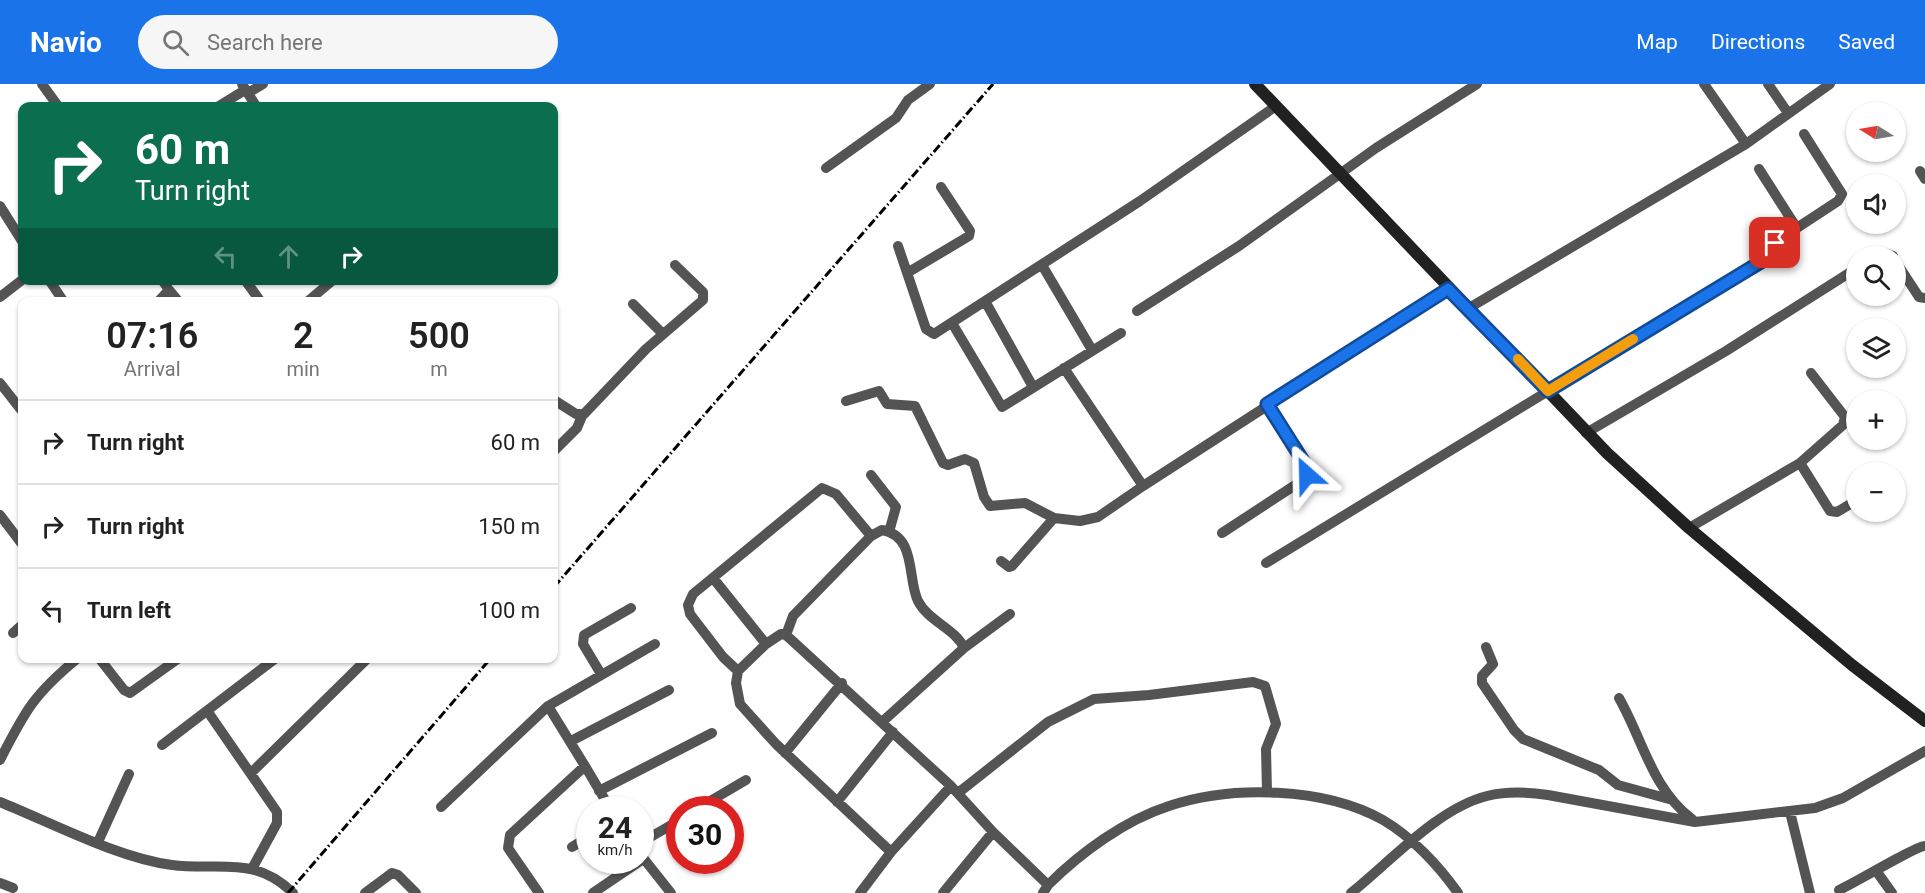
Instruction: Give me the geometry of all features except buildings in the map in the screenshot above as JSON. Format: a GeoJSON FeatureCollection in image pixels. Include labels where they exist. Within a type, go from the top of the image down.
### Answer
{"type":"FeatureCollection","features":[{"type":"Feature","properties":{"kind":"main road"},"geometry":{"type":"LineString","coordinates":[[1255,84],[1586,433],[1689,528],[1852,665],[1925,721]]}},
{"type":"Feature","properties":{"kind":"street"},"geometry":{"type":"LineString","coordinates":[[43,84],[55,102]]}},
{"type":"Feature","properties":{"kind":"street"},"geometry":{"type":"LineString","coordinates":[[225,102],[245,89],[263,84]]}},
{"type":"Feature","properties":{"kind":"street"},"geometry":{"type":"LineString","coordinates":[[826,168],[896,118],[908,100],[930,84]]}},
{"type":"Feature","properties":{"kind":"street"},"geometry":{"type":"LineString","coordinates":[[1137,311],[1239,246],[1340,172],[1478,84]]}},
{"type":"Feature","properties":{"kind":"street"},"geometry":{"type":"LineString","coordinates":[[1704,84],[1746,144]]}},
{"type":"Feature","properties":{"kind":"street"},"geometry":{"type":"LineString","coordinates":[[1768,84],[1788,113]]}},
{"type":"Feature","properties":{"kind":"street"},"geometry":{"type":"LineString","coordinates":[[1469,308],[1746,144],[1830,84]]}},
{"type":"Feature","properties":{"kind":"street"},"geometry":{"type":"LineString","coordinates":[[245,89],[253,102]]}},
{"type":"Feature","properties":{"kind":"street"},"geometry":{"type":"LineString","coordinates":[[898,246],[928,333],[934,334],[1140,201],[1276,106]]}},
{"type":"Feature","properties":{"kind":"street"},"geometry":{"type":"LineString","coordinates":[[1266,563],[1764,260],[1775,243],[1838,201],[1842,194],[1804,134]]}},
{"type":"Feature","properties":{"kind":"street"},"geometry":{"type":"LineString","coordinates":[[1759,169],[1796,227]]}},
{"type":"Feature","properties":{"kind":"street"},"geometry":{"type":"LineString","coordinates":[[907,273],[969,236],[970,231],[941,187]]}},
{"type":"Feature","properties":{"kind":"street"},"geometry":{"type":"LineString","coordinates":[[0,206],[18,235]]}},
{"type":"Feature","properties":{"kind":"street"},"geometry":{"type":"LineString","coordinates":[[558,447],[577,428],[582,416],[663,334],[702,300],[704,295],[675,265]]}},
{"type":"Feature","properties":{"kind":"street"},"geometry":{"type":"LineString","coordinates":[[1042,265],[1092,350]]}},
{"type":"Feature","properties":{"kind":"street"},"geometry":{"type":"LineString","coordinates":[[1586,433],[1725,351],[1846,275]]}},
{"type":"Feature","properties":{"kind":"street"},"geometry":{"type":"LineString","coordinates":[[1906,277],[1919,297],[1925,298]]}},
{"type":"Feature","properties":{"kind":"street"},"geometry":{"type":"LineString","coordinates":[[0,297],[18,283]]}},
{"type":"Feature","properties":{"kind":"street"},"geometry":{"type":"LineString","coordinates":[[166,285],[175,297]]}},
{"type":"Feature","properties":{"kind":"street"},"geometry":{"type":"LineString","coordinates":[[313,297],[327,285]]}},
{"type":"Feature","properties":{"kind":"street"},"geometry":{"type":"LineString","coordinates":[[846,401],[879,391],[887,404],[913,404],[943,463],[948,465],[969,459],[974,463],[987,504],[995,507],[1025,503],[1054,518],[1080,522],[1098,517],[1267,404],[1448,289]]}},
{"type":"Feature","properties":{"kind":"street"},"geometry":{"type":"LineString","coordinates":[[985,301],[1033,387]]}},
{"type":"Feature","properties":{"kind":"street"},"geometry":{"type":"LineString","coordinates":[[633,303],[663,334]]}},
{"type":"Feature","properties":{"kind":"street"},"geometry":{"type":"LineString","coordinates":[[952,322],[1002,407],[1121,333]]}},
{"type":"Feature","properties":{"kind":"street"},"geometry":{"type":"LineString","coordinates":[[1064,368],[1143,486]]}},
{"type":"Feature","properties":{"kind":"street"},"geometry":{"type":"LineString","coordinates":[[1689,528],[1800,463],[1845,423],[1845,417],[1811,374]]}},
{"type":"Feature","properties":{"kind":"street"},"geometry":{"type":"LineString","coordinates":[[0,383],[18,406]]}},
{"type":"Feature","properties":{"kind":"street"},"geometry":{"type":"LineString","coordinates":[[558,402],[582,416]]}},
{"type":"Feature","properties":{"kind":"street"},"geometry":{"type":"LineString","coordinates":[[1222,533],[1303,480],[1307,475],[1305,464],[1267,404]]}},
{"type":"Feature","properties":{"kind":"street"},"geometry":{"type":"LineString","coordinates":[[1800,463],[1830,511],[1837,512],[1846,507]]}},
{"type":"Feature","properties":{"kind":"street"},"geometry":{"type":"LineString","coordinates":[[871,475],[896,507],[889,532]]}},
{"type":"Feature","properties":{"kind":"street"},"geometry":{"type":"LineString","coordinates":[[738,671],[708,638],[688,609],[690,596],[822,488],[836,494],[871,536]]}},
{"type":"Feature","properties":{"kind":"street"},"geometry":{"type":"LineString","coordinates":[[0,515],[18,539]]}},
{"type":"Feature","properties":{"kind":"street"},"geometry":{"type":"LineString","coordinates":[[1000,561],[1008,567],[1012,566],[1054,518]]}},
{"type":"Feature","properties":{"kind":"street"},"geometry":{"type":"LineString","coordinates":[[786,635],[793,616],[871,536],[882,530],[901,541],[909,556],[915,590],[921,605],[964,648]]}},
{"type":"Feature","properties":{"kind":"street"},"geometry":{"type":"LineString","coordinates":[[713,578],[766,644]]}},
{"type":"Feature","properties":{"kind":"street"},"geometry":{"type":"LineString","coordinates":[[601,674],[586,650],[584,635],[631,608]]}},
{"type":"Feature","properties":{"kind":"street"},"geometry":{"type":"LineString","coordinates":[[882,722],[964,648],[1010,614]]}},
{"type":"Feature","properties":{"kind":"street"},"geometry":{"type":"LineString","coordinates":[[13,633],[18,629]]}},
{"type":"Feature","properties":{"kind":"street"},"geometry":{"type":"LineString","coordinates":[[891,852],[785,753],[740,704],[736,683],[738,671],[766,644],[781,634],[786,635],[842,683],[955,789],[1046,889],[1062,871],[1134,821],[1169,806],[1204,797],[1267,792],[1327,801],[1384,821],[1442,871],[1458,893]]}},
{"type":"Feature","properties":{"kind":"street"},"geometry":{"type":"LineString","coordinates":[[441,807],[548,706],[655,644]]}},
{"type":"Feature","properties":{"kind":"street"},"geometry":{"type":"LineString","coordinates":[[1486,647],[1492,664],[1482,676],[1482,683],[1519,736],[1599,770],[1618,785],[1669,799]]}},
{"type":"Feature","properties":{"kind":"street"},"geometry":{"type":"LineString","coordinates":[[0,760],[31,702],[49,682],[72,663]]}},
{"type":"Feature","properties":{"kind":"street"},"geometry":{"type":"LineString","coordinates":[[103,663],[124,690],[130,693],[172,663]]}},
{"type":"Feature","properties":{"kind":"street"},"geometry":{"type":"LineString","coordinates":[[162,745],[270,663]]}},
{"type":"Feature","properties":{"kind":"street"},"geometry":{"type":"LineString","coordinates":[[251,773],[364,663]]}},
{"type":"Feature","properties":{"kind":"street"},"geometry":{"type":"LineString","coordinates":[[860,893],[891,852],[955,789],[1048,722],[1094,699],[1149,695],[1253,682],[1265,686],[1276,724],[1266,750],[1267,792]]}},
{"type":"Feature","properties":{"kind":"street"},"geometry":{"type":"LineString","coordinates":[[785,753],[842,683]]}},
{"type":"Feature","properties":{"kind":"street"},"geometry":{"type":"LineString","coordinates":[[571,741],[669,690]]}},
{"type":"Feature","properties":{"kind":"street"},"geometry":{"type":"LineString","coordinates":[[1619,698],[1636,730],[1647,762],[1669,799],[1695,822]]}},
{"type":"Feature","properties":{"kind":"street"},"geometry":{"type":"LineString","coordinates":[[548,706],[603,796]]}},
{"type":"Feature","properties":{"kind":"street"},"geometry":{"type":"LineString","coordinates":[[208,712],[275,808],[278,817],[253,867]]}},
{"type":"Feature","properties":{"kind":"street"},"geometry":{"type":"LineString","coordinates":[[837,802],[893,732]]}},
{"type":"Feature","properties":{"kind":"street"},"geometry":{"type":"LineString","coordinates":[[599,790],[712,733]]}},
{"type":"Feature","properties":{"kind":"street"},"geometry":{"type":"LineString","coordinates":[[1351,893],[1456,810],[1488,796],[1510,793],[1548,795],[1695,822],[1790,812],[1830,804],[1925,751]]}},
{"type":"Feature","properties":{"kind":"street"},"geometry":{"type":"LineString","coordinates":[[539,893],[508,848],[507,839],[585,766]]}},
{"type":"Feature","properties":{"kind":"street"},"geometry":{"type":"LineString","coordinates":[[98,842],[129,774]]}},
{"type":"Feature","properties":{"kind":"street"},"geometry":{"type":"LineString","coordinates":[[719,796],[746,780]]}},
{"type":"Feature","properties":{"kind":"street"},"geometry":{"type":"LineString","coordinates":[[0,802],[144,859],[172,865],[253,867],[272,876],[293,893]]}},
{"type":"Feature","properties":{"kind":"street"},"geometry":{"type":"LineString","coordinates":[[1790,812],[1810,893]]}},
{"type":"Feature","properties":{"kind":"street"},"geometry":{"type":"LineString","coordinates":[[943,893],[993,832]]}},
{"type":"Feature","properties":{"kind":"street"},"geometry":{"type":"LineString","coordinates":[[572,847],[576,845]]}},
{"type":"Feature","properties":{"kind":"street"},"geometry":{"type":"LineString","coordinates":[[1839,890],[1877,872],[1914,848],[1925,846]]}},
{"type":"Feature","properties":{"kind":"street"},"geometry":{"type":"LineString","coordinates":[[1877,872],[1892,893]]}},
{"type":"Feature","properties":{"kind":"street"},"geometry":{"type":"LineString","coordinates":[[364,893],[392,873],[398,875],[416,893]]}},
{"type":"Feature","properties":{"kind":"street"},"geometry":{"type":"LineString","coordinates":[[593,893],[620,874]]}},
{"type":"Feature","properties":{"kind":"street"},"geometry":{"type":"LineString","coordinates":[[654,874],[671,893]]}},
{"type":"Feature","properties":{"kind":"street"},"geometry":{"type":"LineString","coordinates":[[0,883],[13,888]]}},
{"type":"Feature","properties":{"kind":"railway"},"geometry":{"type":"LineString","coordinates":[[558,582],[993,84]]}},
{"type":"Feature","properties":{"kind":"railway"},"geometry":{"type":"LineString","coordinates":[[288,893],[487,663]]}},
{"type":"Feature","properties":{"kind":"slow traffic"},"geometry":{"type":"LineString","coordinates":[[1518,359],[1548,391],[1633,339]]}},
{"type":"Feature","properties":{"kind":"route"},"geometry":{"type":"LineString","coordinates":[[1307,475],[1305,464],[1267,404],[1448,289],[1548,391],[1764,260],[1770,255],[1775,243]]}}]}
